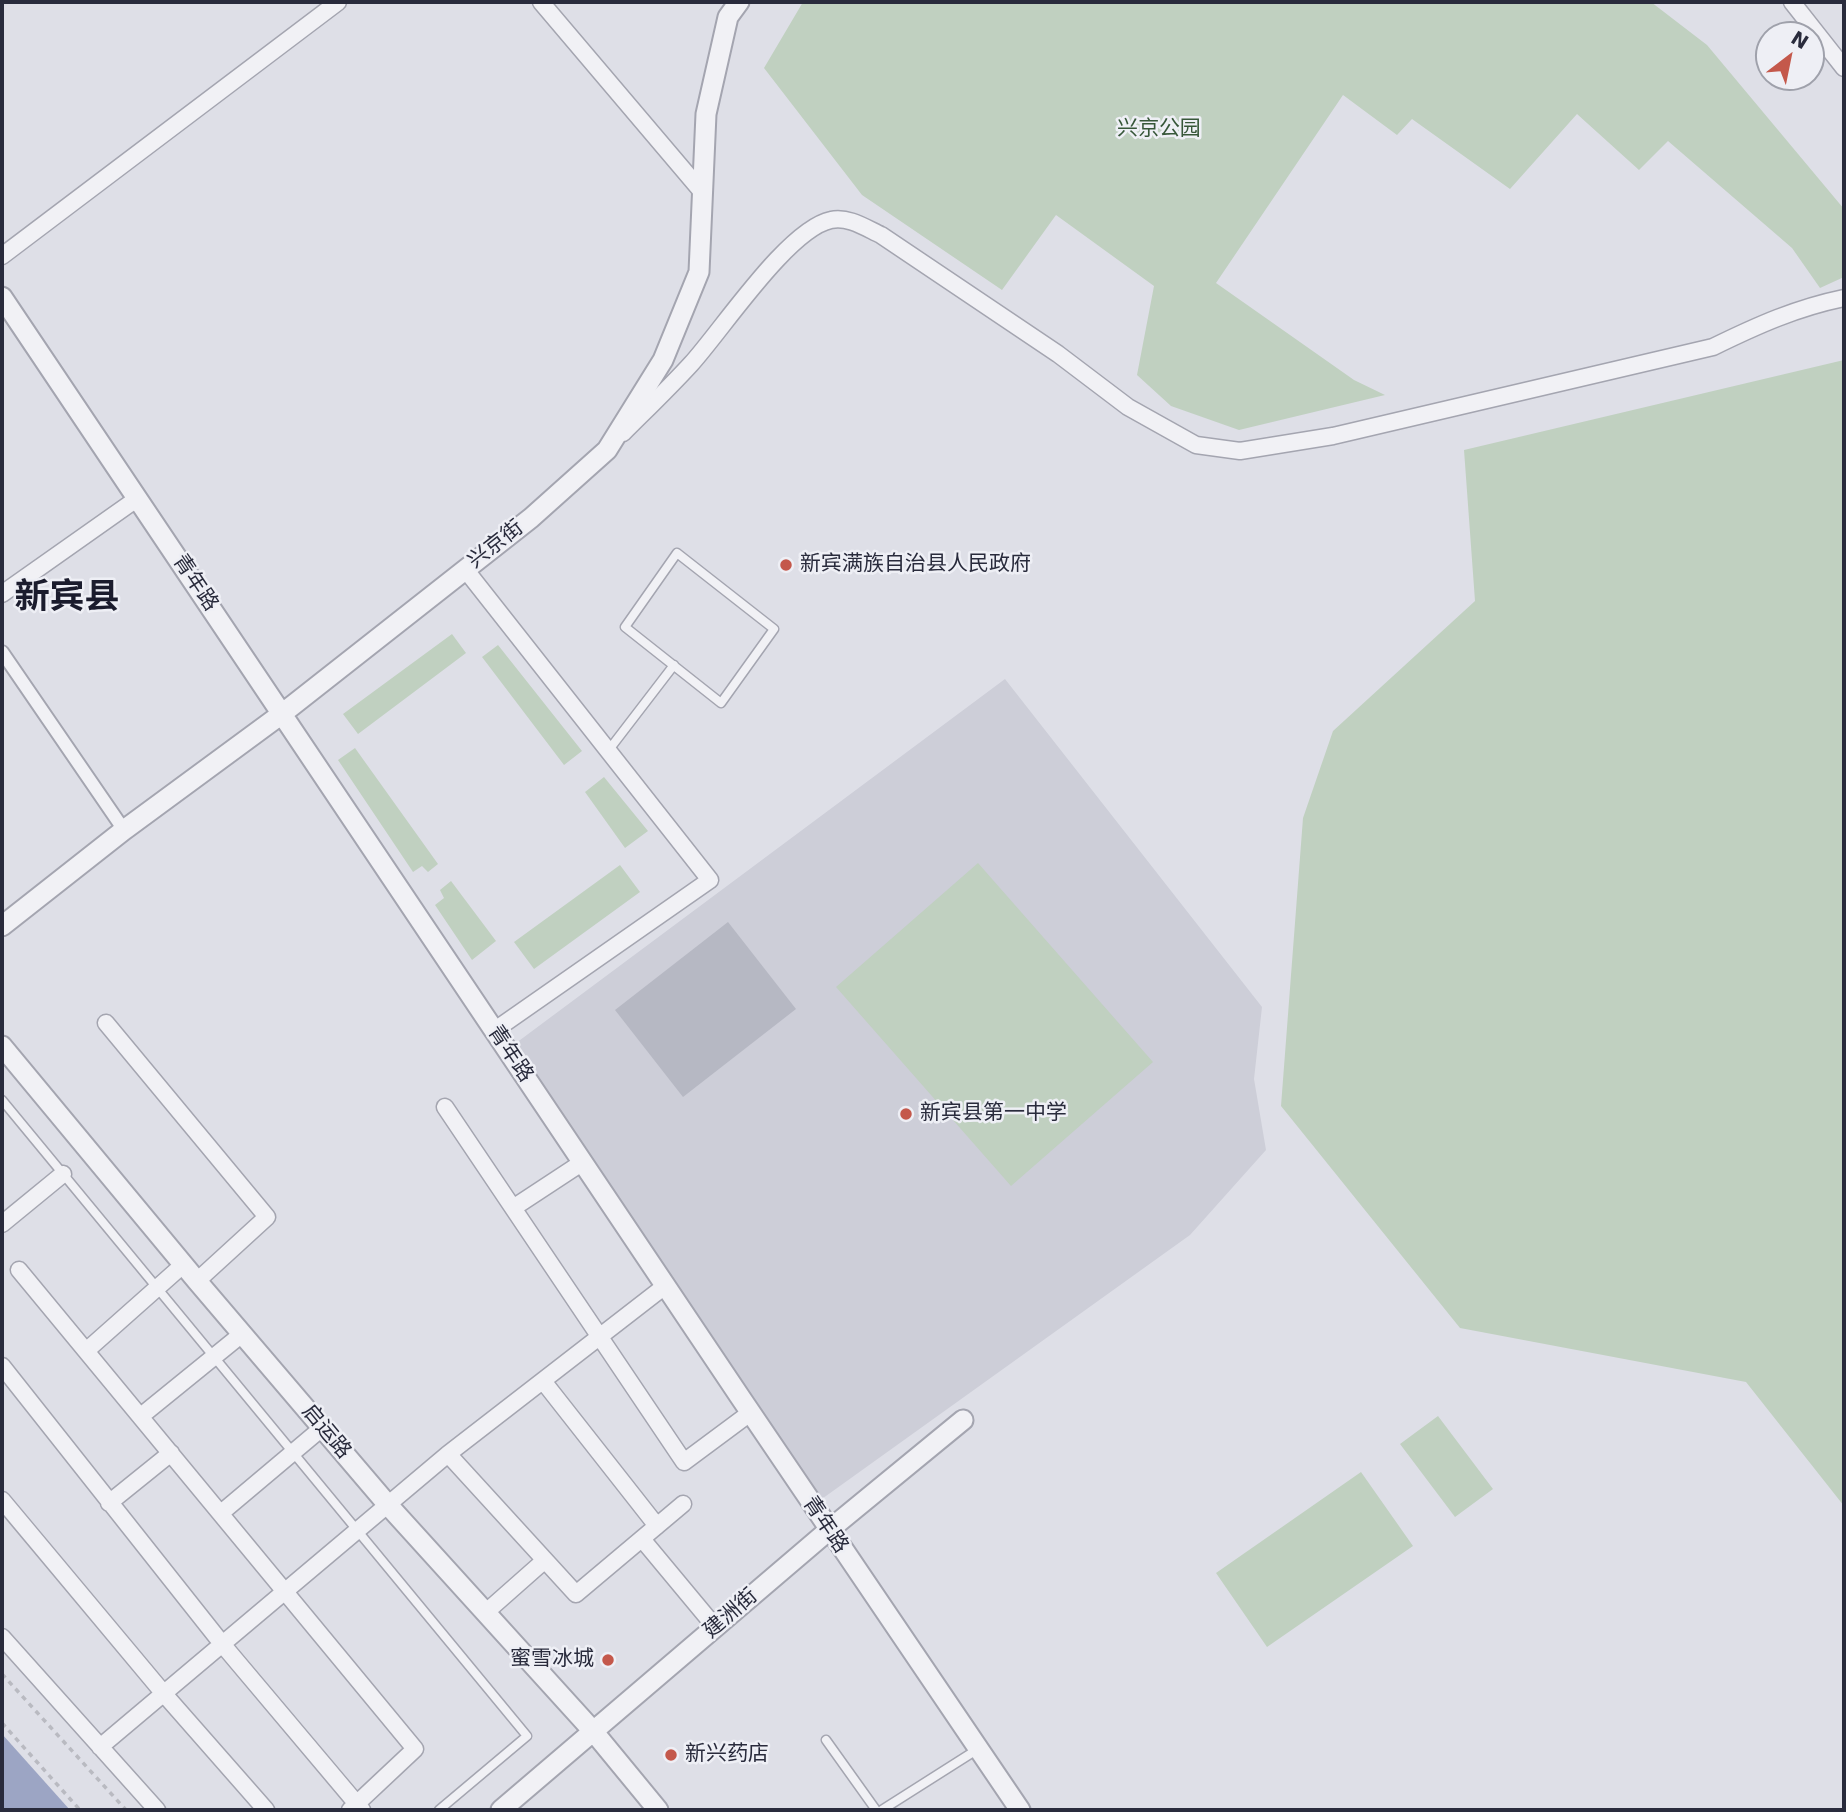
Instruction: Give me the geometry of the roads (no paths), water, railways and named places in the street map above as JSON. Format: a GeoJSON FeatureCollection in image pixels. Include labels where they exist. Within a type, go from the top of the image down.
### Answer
{"type":"FeatureCollection","features":[{"type":"Feature","properties":{"kind":"street"},"geometry":{"type":"LineString","coordinates":[[2,256],[338,2]]}},
{"type":"Feature","properties":{"kind":"street"},"geometry":{"type":"LineString","coordinates":[[541,2],[702,193]]}},
{"type":"Feature","properties":{"kind":"street","name":"兴京街"},"geometry":{"type":"LineString","coordinates":[[2,926],[124,830],[283,713],[531,517],[607,450],[663,360],[699,272],[706,114],[728,17],[739,2]]}},
{"type":"Feature","properties":{"kind":"street"},"geometry":{"type":"LineString","coordinates":[[1792,2],[1844,68]]}},
{"type":"Feature","properties":{"kind":"street"},"geometry":{"type":"LineString","coordinates":[[607,450],[692,363],[778,258],[813,228],[832,220],[849,220],[881,234],[1058,354],[1128,407],[1195,445],[1240,451],[1334,436],[1713,348],[1769,320],[1807,306],[1844,298]]}},
{"type":"Feature","properties":{"kind":"street","name":"青年路"},"geometry":{"type":"LineString","coordinates":[[2,297],[750,1413],[1020,1810]]}},
{"type":"Feature","properties":{"kind":"street"},"geometry":{"type":"LineString","coordinates":[[2,594],[138,498]]}},
{"type":"Feature","properties":{"kind":"street"},"geometry":{"type":"LineString","coordinates":[[466,569],[710,880],[495,1030]]}},
{"type":"Feature","properties":{"kind":"street"},"geometry":{"type":"LineString","coordinates":[[2,653],[124,830]]}},
{"type":"Feature","properties":{"kind":"street"},"geometry":{"type":"LineString","coordinates":[[106,1023],[267,1217],[197,1280]]}},
{"type":"Feature","properties":{"kind":"street","name":"启运路"},"geometry":{"type":"LineString","coordinates":[[2,1046],[388,1505],[593,1731],[658,1810]]}},
{"type":"Feature","properties":{"kind":"street"},"geometry":{"type":"LineString","coordinates":[[445,1107],[684,1462],[750,1413]]}},
{"type":"Feature","properties":{"kind":"street"},"geometry":{"type":"LineString","coordinates":[[513,1208],[583,1162]]}},
{"type":"Feature","properties":{"kind":"street"},"geometry":{"type":"LineString","coordinates":[[2,1224],[63,1174]]}},
{"type":"Feature","properties":{"kind":"street"},"geometry":{"type":"LineString","coordinates":[[86,1350],[184,1264]]}},
{"type":"Feature","properties":{"kind":"street"},"geometry":{"type":"LineString","coordinates":[[2,1366],[109,1503],[356,1808],[415,1749],[19,1270]]}},
{"type":"Feature","properties":{"kind":"street"},"geometry":{"type":"LineString","coordinates":[[100,1748],[449,1454],[665,1286]]}},
{"type":"Feature","properties":{"kind":"street"},"geometry":{"type":"LineString","coordinates":[[141,1416],[242,1334]]}},
{"type":"Feature","properties":{"kind":"street"},"geometry":{"type":"LineString","coordinates":[[543,1381],[657,1526]]}},
{"type":"Feature","properties":{"kind":"street","name":"建洲街"},"geometry":{"type":"LineString","coordinates":[[501,1810],[829,1530],[963,1420]]}},
{"type":"Feature","properties":{"kind":"street"},"geometry":{"type":"LineString","coordinates":[[221,1513],[322,1428]]}},
{"type":"Feature","properties":{"kind":"street"},"geometry":{"type":"LineString","coordinates":[[109,1503],[171,1453]]}},
{"type":"Feature","properties":{"kind":"street"},"geometry":{"type":"LineString","coordinates":[[449,1454],[576,1594],[683,1504]]}},
{"type":"Feature","properties":{"kind":"street"},"geometry":{"type":"LineString","coordinates":[[2,1500],[165,1695],[266,1810]]}},
{"type":"Feature","properties":{"kind":"street"},"geometry":{"type":"LineString","coordinates":[[642,1539],[716,1628]]}},
{"type":"Feature","properties":{"kind":"street"},"geometry":{"type":"LineString","coordinates":[[485,1613],[545,1560]]}},
{"type":"Feature","properties":{"kind":"street"},"geometry":{"type":"LineString","coordinates":[[2,1637],[157,1810]]}},
{"type":"Feature","properties":{"kind":"lane"},"geometry":{"type":"LineString","coordinates":[[677,553],[774,629],[721,703],[674,666],[625,627],[677,553]]}},
{"type":"Feature","properties":{"kind":"lane"},"geometry":{"type":"LineString","coordinates":[[608,751],[674,666]]}},
{"type":"Feature","properties":{"kind":"lane"},"geometry":{"type":"LineString","coordinates":[[2,1100],[527,1736],[439,1810]]}},
{"type":"Feature","properties":{"kind":"lane"},"geometry":{"type":"LineString","coordinates":[[826,1740],[876,1810]]}},
{"type":"Feature","properties":{"kind":"lane"},"geometry":{"type":"LineString","coordinates":[[882,1810],[978,1749]]}},
{"type":"Feature","properties":{"kind":"water"},"geometry":{"type":"Polygon","coordinates":[[[2,1734],[70,1810],[2,1810],[2,1734]]]}},
{"type":"Feature","properties":{"kind":"place","name":"新宾满族自治县人民政府"},"geometry":{"type":"Point","coordinates":[786,565]}},
{"type":"Feature","properties":{"kind":"place","name":"新宾县第一中学"},"geometry":{"type":"Point","coordinates":[906,1114]}},
{"type":"Feature","properties":{"kind":"place","name":"蜜雪冰城"},"geometry":{"type":"Point","coordinates":[608,1660]}},
{"type":"Feature","properties":{"kind":"place","name":"新兴药店"},"geometry":{"type":"Point","coordinates":[671,1755]}},
{"type":"Feature","properties":{"kind":"district","name":"新宾县"},"geometry":{"type":"Point","coordinates":[67,599]}},
{"type":"Feature","properties":{"kind":"park label","name":"兴京公园"},"geometry":{"type":"Point","coordinates":[1159,130]}}]}
